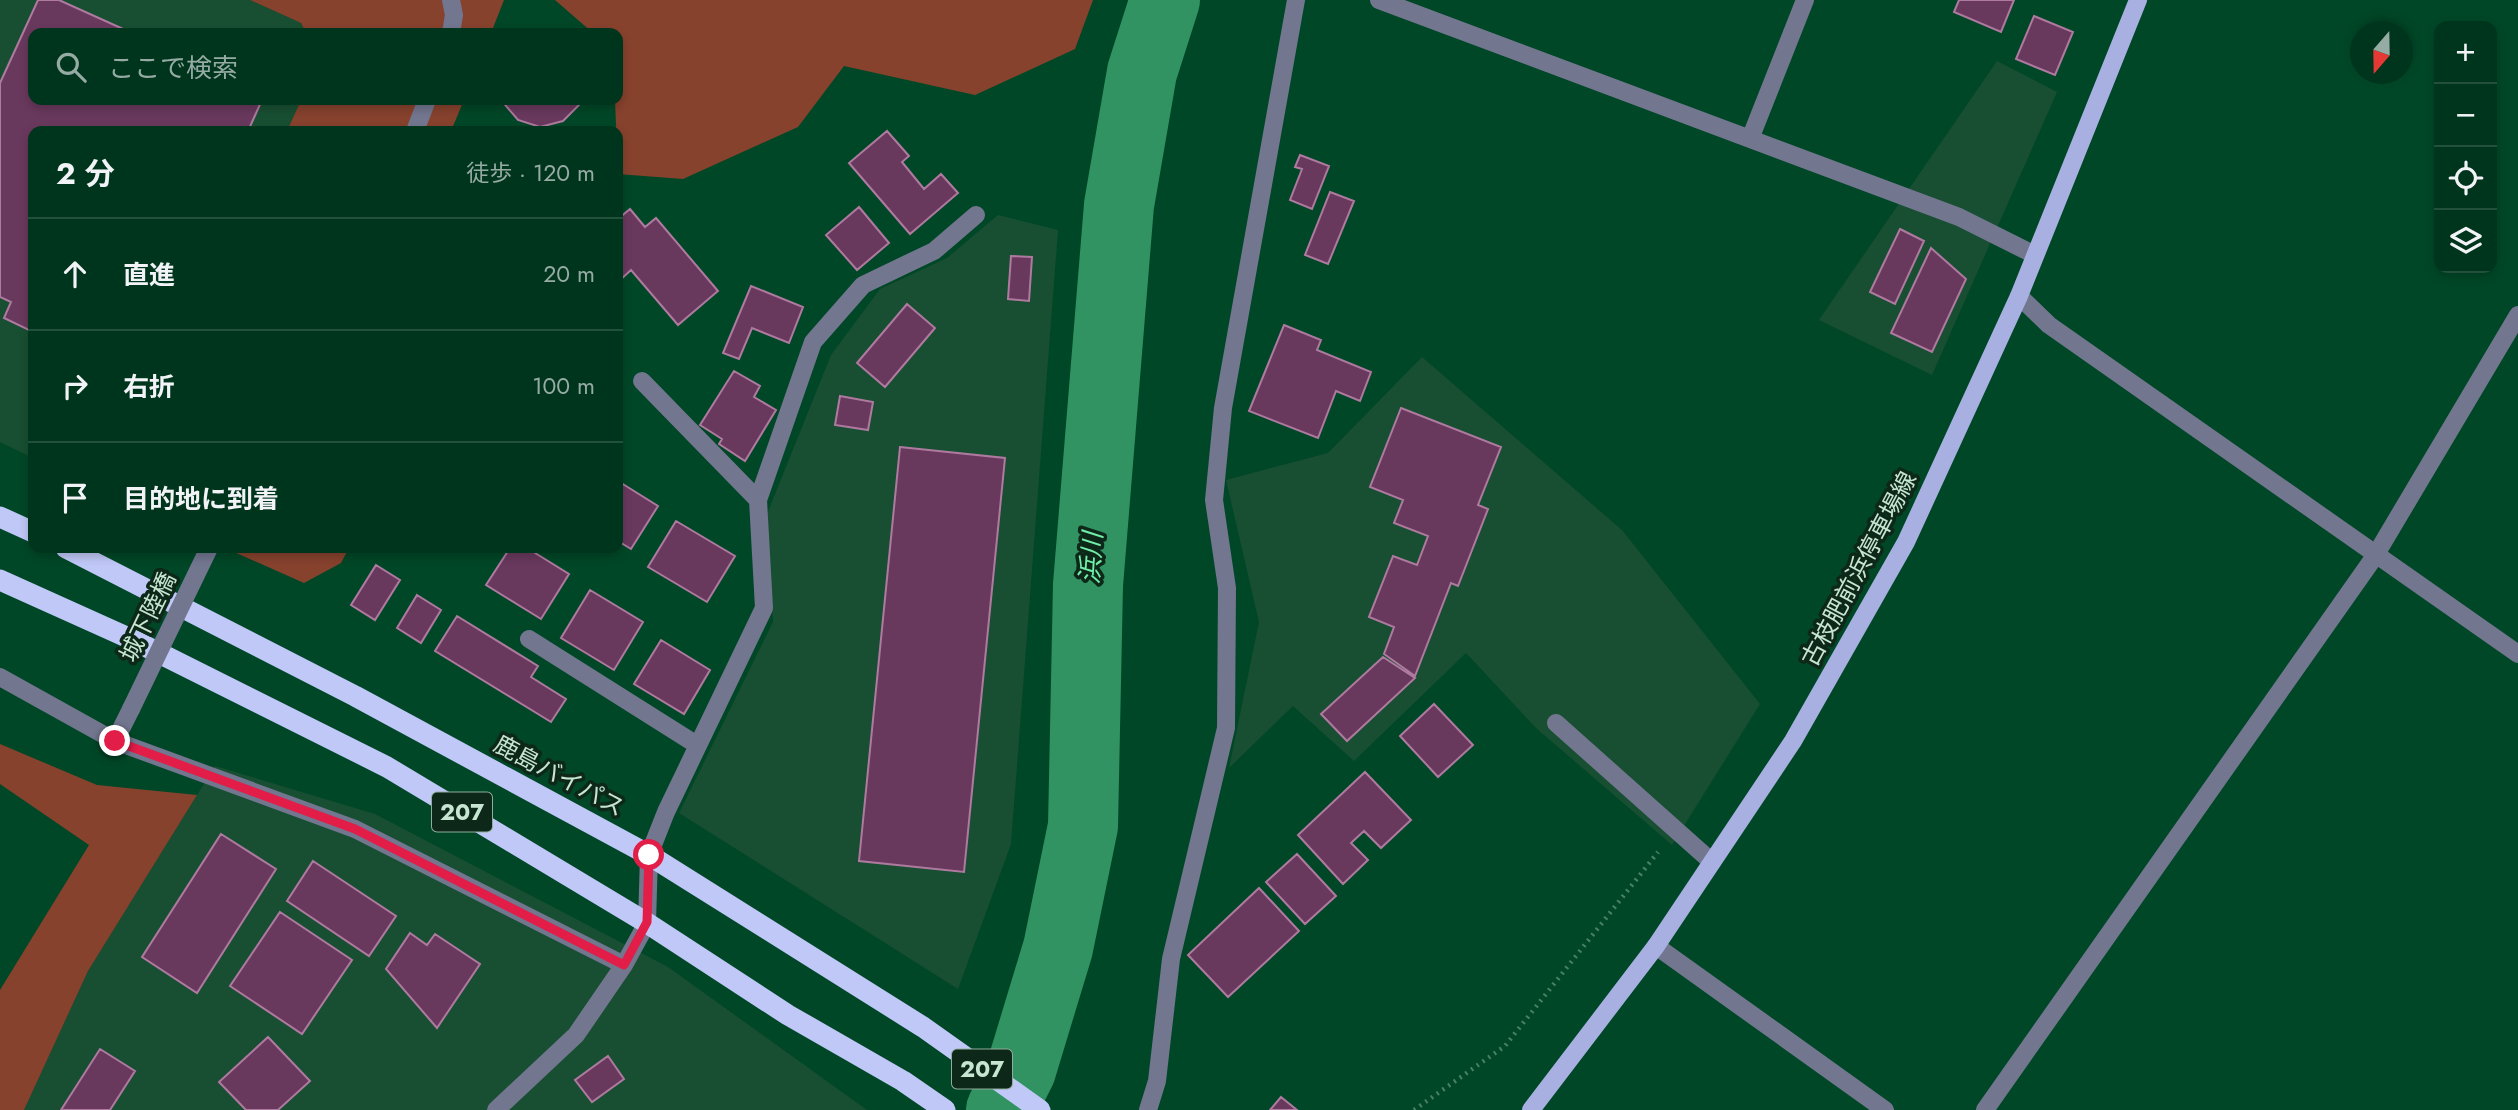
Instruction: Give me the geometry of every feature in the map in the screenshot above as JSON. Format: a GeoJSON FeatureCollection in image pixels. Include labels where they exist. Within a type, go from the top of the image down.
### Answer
{"type":"FeatureCollection","features":[{"type":"Feature","properties":{"kind":"highway"},"geometry":{"type":"LineString","coordinates":[[0,517],[28,531]]}},
{"type":"Feature","properties":{"kind":"highway","name":"鹿島バイパス"},"geometry":{"type":"LineString","coordinates":[[76,553],[355,695],[649,855],[923,1027],[1040,1110]]}},
{"type":"Feature","properties":{"kind":"highway","name":"207"},"geometry":{"type":"LineString","coordinates":[[0,580],[131,639],[387,768],[647,922],[788,1015],[903,1081],[944,1110]]}},
{"type":"Feature","properties":{"kind":"main road","name":"古枝肥前浜停車場線"},"geometry":{"type":"LineString","coordinates":[[1531,1110],[1656,946],[1793,741],[1906,542],[2019,296],[2138,0]]}},
{"type":"Feature","properties":{"kind":"street"},"geometry":{"type":"LineString","coordinates":[[451,0],[454,15],[452,28]]}},
{"type":"Feature","properties":{"kind":"street"},"geometry":{"type":"LineString","coordinates":[[1148,1110],[1157,1081],[1171,959],[1226,727],[1227,589],[1214,500],[1223,408],[1296,0]]}},
{"type":"Feature","properties":{"kind":"street"},"geometry":{"type":"LineString","coordinates":[[1379,0],[1959,217],[2035,255]]}},
{"type":"Feature","properties":{"kind":"street"},"geometry":{"type":"LineString","coordinates":[[1750,139],[1805,0]]}},
{"type":"Feature","properties":{"kind":"street"},"geometry":{"type":"LineString","coordinates":[[417,126],[425,105]]}},
{"type":"Feature","properties":{"kind":"street"},"geometry":{"type":"LineString","coordinates":[[496,1110],[576,1035],[624,965],[647,922],[649,855],[666,811],[764,608],[758,500],[813,342],[863,285],[934,251],[976,215]]}},
{"type":"Feature","properties":{"kind":"street"},"geometry":{"type":"LineString","coordinates":[[2019,296],[2049,325],[2518,654]]}},
{"type":"Feature","properties":{"kind":"street"},"geometry":{"type":"LineString","coordinates":[[1985,1110],[2375,556],[2518,315]]}},
{"type":"Feature","properties":{"kind":"street"},"geometry":{"type":"LineString","coordinates":[[642,381],[758,500]]}},
{"type":"Feature","properties":{"kind":"street","name":"城下陸橋"},"geometry":{"type":"LineString","coordinates":[[115,741],[207,553]]}},
{"type":"Feature","properties":{"kind":"street"},"geometry":{"type":"LineString","coordinates":[[529,639],[697,745]]}},
{"type":"Feature","properties":{"kind":"street"},"geometry":{"type":"LineString","coordinates":[[0,677],[115,741],[355,829],[624,965]]}},
{"type":"Feature","properties":{"kind":"street"},"geometry":{"type":"LineString","coordinates":[[1556,723],[1712,862]]}},
{"type":"Feature","properties":{"kind":"street"},"geometry":{"type":"LineString","coordinates":[[1656,946],[1885,1110]]}},
{"type":"Feature","properties":{"kind":"path"},"geometry":{"type":"LineString","coordinates":[[1414,1110],[1505,1046],[1676,829]]}},
{"type":"Feature","properties":{"kind":"shaded area"},"geometry":{"type":"Polygon","coordinates":[[[0,0],[250,0],[301,23],[304,28],[28,28],[28,105],[299,105],[289,126],[28,126],[28,456],[0,442],[0,0]]]}},
{"type":"Feature","properties":{"kind":"shaded area"},"geometry":{"type":"Polygon","coordinates":[[[250,0],[504,0],[493,28],[304,28],[301,23],[250,0]]]}},
{"type":"Feature","properties":{"kind":"shaded area"},"geometry":{"type":"Polygon","coordinates":[[[555,0],[1093,0],[1075,49],[975,95],[844,66],[798,127],[683,179],[623,174],[623,126],[616,126],[615,105],[623,105],[623,28],[587,28],[555,0]]]}},
{"type":"Feature","properties":{"kind":"shaded area"},"geometry":{"type":"Polygon","coordinates":[[[1997,61],[2057,92],[1932,375],[1819,320],[1997,61]]]}},
{"type":"Feature","properties":{"kind":"shaded area"},"geometry":{"type":"Polygon","coordinates":[[[299,105],[462,105],[453,126],[289,126],[299,105]]]}},
{"type":"Feature","properties":{"kind":"shaded area"},"geometry":{"type":"Polygon","coordinates":[[[998,215],[1058,230],[1011,844],[958,989],[679,813],[773,622],[767,514],[831,355],[880,289],[947,258],[998,215]]]}},
{"type":"Feature","properties":{"kind":"shaded area"},"geometry":{"type":"Polygon","coordinates":[[[1422,357],[1622,530],[1760,704],[1672,845],[1536,728],[1466,653],[1354,761],[1293,706],[1229,768],[1259,622],[1226,480],[1328,453],[1422,357]]]}},
{"type":"Feature","properties":{"kind":"shaded area"},"geometry":{"type":"Polygon","coordinates":[[[236,553],[346,553],[341,563],[304,583],[236,553]]]}},
{"type":"Feature","properties":{"kind":"shaded area"},"geometry":{"type":"Polygon","coordinates":[[[0,744],[97,785],[197,795],[88,971],[24,1110],[0,1110],[0,990],[89,845],[0,784],[0,744]]]}},
{"type":"Feature","properties":{"kind":"shaded area"},"geometry":{"type":"Polygon","coordinates":[[[215,766],[375,814],[668,967],[867,1110],[24,1110],[88,971],[215,766]]]}},
{"type":"Feature","properties":{"kind":"building"},"geometry":{"type":"Polygon","coordinates":[[[38,0],[59,0],[121,28],[28,28],[28,105],[260,105],[250,126],[28,126],[28,330],[4,318],[11,302],[0,297],[0,83],[38,0]]]}},
{"type":"Feature","properties":{"kind":"building"},"geometry":{"type":"Polygon","coordinates":[[[1959,0],[2014,0],[2001,32],[1954,12],[1959,0]]]}},
{"type":"Feature","properties":{"kind":"building"},"geometry":{"type":"Polygon","coordinates":[[[2034,16],[2073,32],[2055,75],[2016,59],[2034,16]]]}},
{"type":"Feature","properties":{"kind":"building"},"geometry":{"type":"Polygon","coordinates":[[[505,105],[579,105],[563,121],[544,126],[518,120],[505,105]]]}},
{"type":"Feature","properties":{"kind":"building"},"geometry":{"type":"Polygon","coordinates":[[[887,131],[909,156],[902,162],[924,189],[941,174],[958,193],[910,234],[849,163],[887,131]]]}},
{"type":"Feature","properties":{"kind":"building"},"geometry":{"type":"Polygon","coordinates":[[[1300,155],[1329,166],[1312,209],[1290,200],[1302,169],[1295,167],[1300,155]]]}},
{"type":"Feature","properties":{"kind":"building"},"geometry":{"type":"Polygon","coordinates":[[[1330,192],[1354,201],[1328,264],[1305,255],[1330,192]]]}},
{"type":"Feature","properties":{"kind":"building"},"geometry":{"type":"Polygon","coordinates":[[[859,207],[889,243],[857,270],[826,235],[859,207]]]}},
{"type":"Feature","properties":{"kind":"building"},"geometry":{"type":"Polygon","coordinates":[[[630,209],[645,227],[656,218],[718,291],[678,325],[631,270],[623,277],[623,215],[630,209]]]}},
{"type":"Feature","properties":{"kind":"building"},"geometry":{"type":"Polygon","coordinates":[[[1900,229],[1924,241],[1895,304],[1870,292],[1900,229]]]}},
{"type":"Feature","properties":{"kind":"building"},"geometry":{"type":"Polygon","coordinates":[[[1931,248],[1966,279],[1932,352],[1891,333],[1931,248]]]}},
{"type":"Feature","properties":{"kind":"building"},"geometry":{"type":"Polygon","coordinates":[[[1011,256],[1032,257],[1029,301],[1008,299],[1011,256]]]}},
{"type":"Feature","properties":{"kind":"building"},"geometry":{"type":"Polygon","coordinates":[[[751,286],[803,307],[789,343],[752,328],[739,359],[723,353],[751,286]]]}},
{"type":"Feature","properties":{"kind":"building"},"geometry":{"type":"Polygon","coordinates":[[[907,304],[935,328],[885,387],[857,363],[907,304]]]}},
{"type":"Feature","properties":{"kind":"building"},"geometry":{"type":"Polygon","coordinates":[[[1284,325],[1321,340],[1317,350],[1371,372],[1360,401],[1336,391],[1318,438],[1249,411],[1284,325]]]}},
{"type":"Feature","properties":{"kind":"building"},"geometry":{"type":"Polygon","coordinates":[[[734,371],[760,386],[754,397],[776,410],[745,461],[719,444],[722,439],[700,425],[734,371]]]}},
{"type":"Feature","properties":{"kind":"building"},"geometry":{"type":"Polygon","coordinates":[[[840,396],[873,402],[868,430],[835,425],[840,396]]]}},
{"type":"Feature","properties":{"kind":"building"},"geometry":{"type":"Polygon","coordinates":[[[1401,408],[1501,447],[1478,505],[1488,509],[1458,586],[1451,583],[1415,676],[1384,654],[1394,627],[1369,617],[1393,556],[1417,565],[1428,536],[1394,523],[1403,500],[1370,487],[1401,408]]]}},
{"type":"Feature","properties":{"kind":"building"},"geometry":{"type":"Polygon","coordinates":[[[900,447],[1005,458],[964,872],[859,861],[900,447]]]}},
{"type":"Feature","properties":{"kind":"building"},"geometry":{"type":"Polygon","coordinates":[[[623,484],[658,506],[631,549],[623,544],[623,484]]]}},
{"type":"Feature","properties":{"kind":"building"},"geometry":{"type":"Polygon","coordinates":[[[676,521],[735,556],[707,602],[648,567],[676,521]]]}},
{"type":"Feature","properties":{"kind":"building"},"geometry":{"type":"Polygon","coordinates":[[[507,553],[535,553],[569,574],[541,619],[486,585],[507,553]]]}},
{"type":"Feature","properties":{"kind":"building"},"geometry":{"type":"Polygon","coordinates":[[[376,565],[400,580],[375,620],[351,605],[376,565]]]}},
{"type":"Feature","properties":{"kind":"building"},"geometry":{"type":"Polygon","coordinates":[[[590,590],[643,622],[614,670],[561,638],[590,590]]]}},
{"type":"Feature","properties":{"kind":"building"},"geometry":{"type":"Polygon","coordinates":[[[417,595],[441,610],[421,643],[397,628],[417,595]]]}},
{"type":"Feature","properties":{"kind":"building"},"geometry":{"type":"Polygon","coordinates":[[[457,616],[538,666],[531,677],[566,699],[551,722],[435,651],[457,616]]]}},
{"type":"Feature","properties":{"kind":"building"},"geometry":{"type":"Polygon","coordinates":[[[661,640],[710,670],[684,714],[634,684],[661,640]]]}},
{"type":"Feature","properties":{"kind":"building"},"geometry":{"type":"Polygon","coordinates":[[[1383,657],[1415,678],[1347,741],[1321,714],[1383,657]]]}},
{"type":"Feature","properties":{"kind":"building"},"geometry":{"type":"Polygon","coordinates":[[[1434,704],[1473,745],[1438,777],[1400,736],[1434,704]]]}},
{"type":"Feature","properties":{"kind":"building"},"geometry":{"type":"Polygon","coordinates":[[[1365,772],[1411,820],[1381,848],[1364,831],[1351,843],[1368,860],[1343,884],[1298,835],[1365,772]]]}},
{"type":"Feature","properties":{"kind":"building"},"geometry":{"type":"Polygon","coordinates":[[[221,834],[276,869],[197,993],[142,957],[221,834]]]}},
{"type":"Feature","properties":{"kind":"building"},"geometry":{"type":"Polygon","coordinates":[[[1297,854],[1336,896],[1305,924],[1266,882],[1297,854]]]}},
{"type":"Feature","properties":{"kind":"building"},"geometry":{"type":"Polygon","coordinates":[[[313,861],[396,916],[369,956],[287,901],[313,861]]]}},
{"type":"Feature","properties":{"kind":"building"},"geometry":{"type":"Polygon","coordinates":[[[1259,888],[1299,931],[1228,997],[1188,955],[1259,888]]]}},
{"type":"Feature","properties":{"kind":"building"},"geometry":{"type":"Polygon","coordinates":[[[280,912],[352,960],[302,1034],[230,986],[280,912]]]}},
{"type":"Feature","properties":{"kind":"building"},"geometry":{"type":"Polygon","coordinates":[[[410,933],[427,945],[435,934],[480,964],[437,1028],[386,969],[410,933]]]}},
{"type":"Feature","properties":{"kind":"building"},"geometry":{"type":"Polygon","coordinates":[[[268,1037],[310,1081],[278,1110],[246,1110],[219,1082],[268,1037]]]}},
{"type":"Feature","properties":{"kind":"building"},"geometry":{"type":"Polygon","coordinates":[[[100,1049],[135,1071],[110,1110],[61,1110],[100,1049]]]}},
{"type":"Feature","properties":{"kind":"building"},"geometry":{"type":"Polygon","coordinates":[[[608,1056],[624,1079],[592,1102],[575,1080],[608,1056]]]}},
{"type":"Feature","properties":{"kind":"building"},"geometry":{"type":"Polygon","coordinates":[[[1281,1097],[1297,1110],[1270,1110],[1281,1097]]]}},
{"type":"Feature","properties":{"kind":"waterway","name":"浜川"},"geometry":{"type":"LineString","coordinates":[[1001,1110],[1021,1070],[1058,948],[1083,826],[1088,585],[1119,205],[1142,72],[1165,0]]}},
{"type":"Feature","properties":{"kind":"route"},"geometry":{"type":"LineString","coordinates":[[115,741],[355,829],[624,965],[647,922],[649,855]]}}]}
